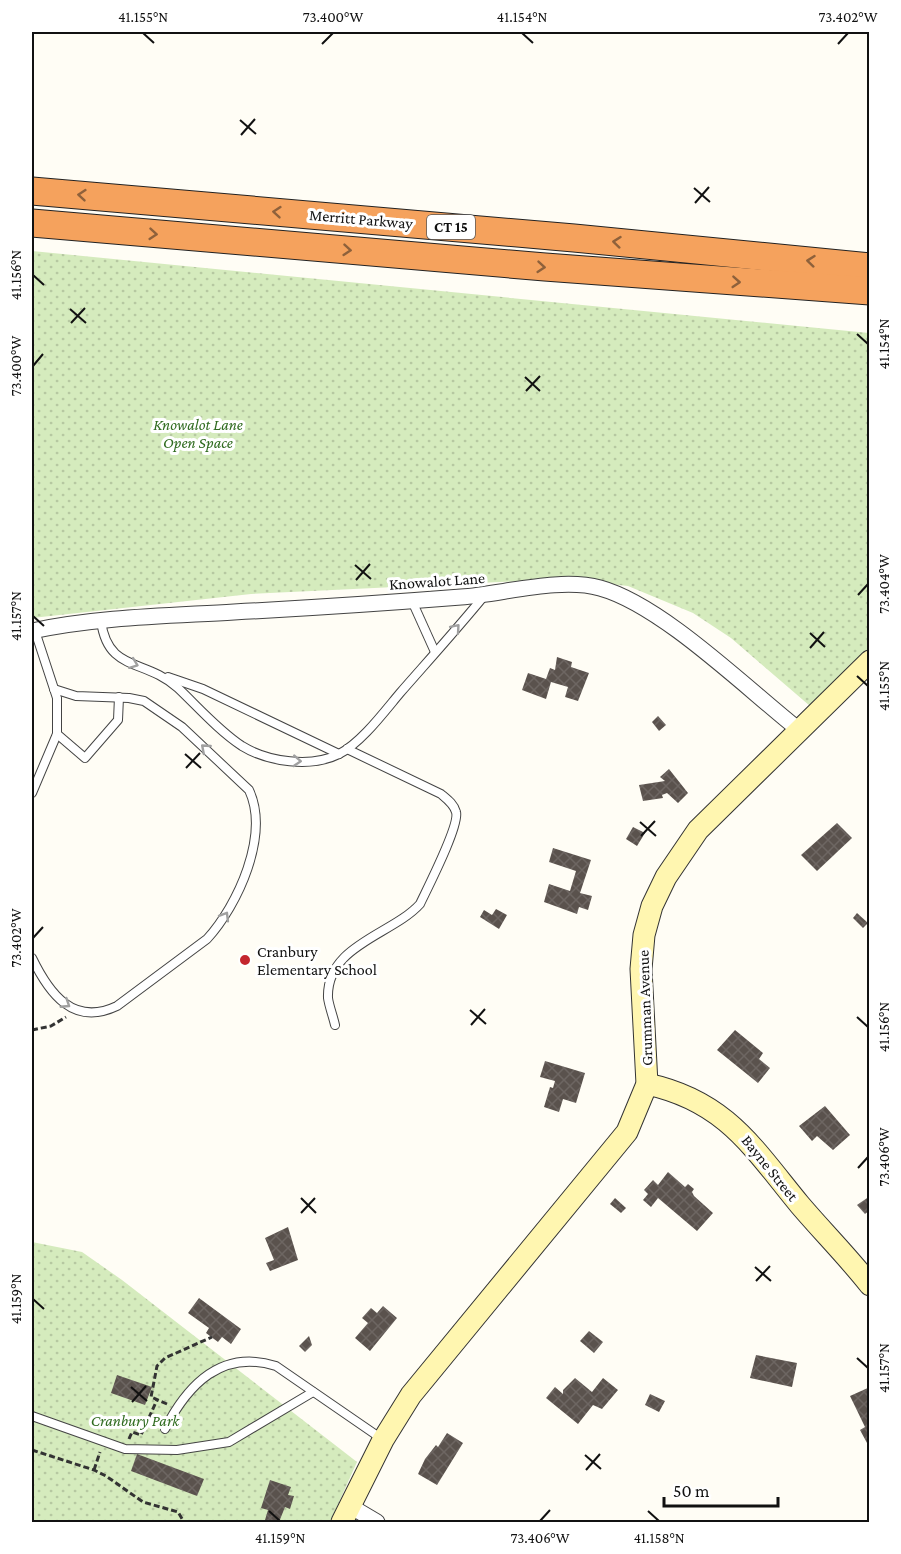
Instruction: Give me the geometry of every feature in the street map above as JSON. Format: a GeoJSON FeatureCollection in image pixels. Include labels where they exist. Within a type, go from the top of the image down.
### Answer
{"type":"FeatureCollection","features":[{"type":"Feature","properties":{"kind":"highway","name":"Merritt Parkway"},"geometry":{"type":"LineString","coordinates":[[32,190],[870,267]]}},
{"type":"Feature","properties":{"kind":"highway","name":"Merritt Parkway"},"geometry":{"type":"LineString","coordinates":[[32,223],[545,267],[870,291]]}},
{"type":"Feature","properties":{"kind":"street","name":"Knowalot Lane"},"geometry":{"type":"LineString","coordinates":[[33,631],[102,621],[484,596],[571,585],[591,586],[616,594],[668,625],[799,730]]}},
{"type":"Feature","properties":{"kind":"street","name":"Grumman Avenue"},"geometry":{"type":"LineString","coordinates":[[346,1514],[383,1440],[411,1395],[587,1184],[627,1132],[647,1084],[648,1062],[641,969],[644,935],[652,906],[666,877],[698,831],[870,661]]}},
{"type":"Feature","properties":{"kind":"street","name":"Bayne Street"},"geometry":{"type":"LineString","coordinates":[[647,1084],[666,1088],[701,1104],[738,1129],[870,1285]]}},
{"type":"Feature","properties":{"kind":"street"},"geometry":{"type":"LineString","coordinates":[[346,1514],[376,1522]]}},
{"type":"Feature","properties":{"kind":"lane"},"geometry":{"type":"LineString","coordinates":[[164,676],[243,746],[274,759],[312,762],[339,754],[371,726],[484,596]]}},
{"type":"Feature","properties":{"kind":"lane"},"geometry":{"type":"LineString","coordinates":[[412,601],[435,652]]}},
{"type":"Feature","properties":{"kind":"lane"},"geometry":{"type":"LineString","coordinates":[[102,621],[104,637],[111,652],[121,659],[203,688],[339,754]]}},
{"type":"Feature","properties":{"kind":"lane"},"geometry":{"type":"LineString","coordinates":[[32,793],[57,734],[57,698],[33,631]]}},
{"type":"Feature","properties":{"kind":"lane"},"geometry":{"type":"LineString","coordinates":[[32,958],[47,986],[64,1003],[76,1010],[106,1012],[117,1006],[207,939],[219,926],[230,908],[257,833],[255,803],[241,780],[182,728],[144,701],[76,696],[54,689]]}},
{"type":"Feature","properties":{"kind":"lane"},"geometry":{"type":"LineString","coordinates":[[57,734],[85,758],[118,720],[119,698]]}},
{"type":"Feature","properties":{"kind":"lane"},"geometry":{"type":"LineString","coordinates":[[335,1025],[328,999],[330,982],[336,966],[357,948],[413,912],[420,904],[454,827],[457,813],[452,804],[441,794],[347,749]]}},
{"type":"Feature","properties":{"kind":"lane"},"geometry":{"type":"LineString","coordinates":[[165,1429],[176,1407],[210,1374],[224,1364],[255,1360],[276,1366],[383,1440]]}},
{"type":"Feature","properties":{"kind":"lane"},"geometry":{"type":"LineString","coordinates":[[32,1416],[125,1449],[177,1450],[229,1442],[313,1392]]}},
{"type":"Feature","properties":{"kind":"path"},"geometry":{"type":"LineString","coordinates":[[32,1030],[51,1026],[70,1014]]}},
{"type":"Feature","properties":{"kind":"path"},"geometry":{"type":"LineString","coordinates":[[176,1407],[150,1397],[157,1366],[165,1358],[212,1337]]}},
{"type":"Feature","properties":{"kind":"path"},"geometry":{"type":"LineString","coordinates":[[125,1449],[132,1432],[141,1435],[157,1400]]}},
{"type":"Feature","properties":{"kind":"path"},"geometry":{"type":"LineString","coordinates":[[94,1470],[103,1443]]}},
{"type":"Feature","properties":{"kind":"path"},"geometry":{"type":"LineString","coordinates":[[32,1450],[94,1470],[143,1502],[178,1512],[184,1522]]}},
{"type":"Feature","properties":{"kind":"green space","name":"Knowalot Lane Open Space"},"geometry":{"type":"Polygon","coordinates":[[[32,251],[869,333],[869,666],[817,712],[731,638],[693,613],[628,586],[564,579],[251,594],[32,618],[32,251]]]}},
{"type":"Feature","properties":{"kind":"green space","name":"Cranbury Park"},"geometry":{"type":"Polygon","coordinates":[[[32,1242],[82,1252],[122,1280],[357,1462],[330,1522],[32,1522],[32,1242]]]}},
{"type":"Feature","properties":{"kind":"building"},"geometry":{"type":"Polygon","coordinates":[[[557,657],[572,662],[571,667],[589,673],[578,701],[565,697],[568,687],[551,682],[546,699],[522,690],[528,673],[546,679],[550,668],[555,670],[557,657]]]}},
{"type":"Feature","properties":{"kind":"building"},"geometry":{"type":"Polygon","coordinates":[[[658,716],[666,725],[659,731],[652,722],[658,716]]]}},
{"type":"Feature","properties":{"kind":"building"},"geometry":{"type":"Polygon","coordinates":[[[669,769],[688,793],[678,803],[667,793],[662,795],[663,798],[643,801],[639,785],[665,781],[660,777],[669,769]]]}},
{"type":"Feature","properties":{"kind":"building"},"geometry":{"type":"Polygon","coordinates":[[[837,823],[852,838],[817,871],[801,855],[837,823]]]}},
{"type":"Feature","properties":{"kind":"building"},"geometry":{"type":"Polygon","coordinates":[[[633,827],[645,833],[637,846],[626,839],[633,827]]]}},
{"type":"Feature","properties":{"kind":"building"},"geometry":{"type":"Polygon","coordinates":[[[553,848],[591,860],[580,893],[592,896],[588,910],[579,907],[577,914],[544,902],[549,884],[570,891],[576,871],[549,862],[553,848]]]}},
{"type":"Feature","properties":{"kind":"building"},"geometry":{"type":"Polygon","coordinates":[[[496,909],[507,915],[499,929],[480,917],[484,910],[492,915],[496,909]]]}},
{"type":"Feature","properties":{"kind":"building"},"geometry":{"type":"Polygon","coordinates":[[[857,913],[868,923],[863,928],[853,918],[857,913]]]}},
{"type":"Feature","properties":{"kind":"building"},"geometry":{"type":"Polygon","coordinates":[[[735,1030],[763,1053],[759,1059],[770,1068],[758,1083],[717,1050],[735,1030]]]}},
{"type":"Feature","properties":{"kind":"building"},"geometry":{"type":"Polygon","coordinates":[[[545,1061],[585,1073],[576,1103],[563,1099],[559,1112],[544,1107],[550,1087],[553,1088],[555,1081],[540,1077],[545,1061]]]}},
{"type":"Feature","properties":{"kind":"building"},"geometry":{"type":"Polygon","coordinates":[[[825,1106],[850,1135],[833,1150],[817,1136],[812,1141],[799,1126],[825,1106]]]}},
{"type":"Feature","properties":{"kind":"building"},"geometry":{"type":"Polygon","coordinates":[[[668,1172],[685,1187],[688,1184],[694,1189],[692,1192],[694,1196],[713,1213],[697,1231],[658,1198],[651,1207],[643,1200],[648,1194],[644,1190],[653,1180],[658,1185],[668,1172]]]}},
{"type":"Feature","properties":{"kind":"building"},"geometry":{"type":"Polygon","coordinates":[[[870,1196],[870,1210],[865,1214],[857,1205],[870,1196]]]}},
{"type":"Feature","properties":{"kind":"building"},"geometry":{"type":"Polygon","coordinates":[[[615,1198],[626,1208],[621,1213],[610,1204],[615,1198]]]}},
{"type":"Feature","properties":{"kind":"building"},"geometry":{"type":"Polygon","coordinates":[[[288,1227],[298,1260],[270,1271],[266,1263],[274,1260],[265,1238],[288,1227]]]}},
{"type":"Feature","properties":{"kind":"building"},"geometry":{"type":"Polygon","coordinates":[[[199,1298],[241,1329],[231,1344],[222,1337],[218,1342],[206,1333],[209,1328],[188,1313],[199,1298]]]}},
{"type":"Feature","properties":{"kind":"building"},"geometry":{"type":"Polygon","coordinates":[[[383,1306],[397,1318],[370,1351],[355,1338],[368,1323],[362,1318],[371,1308],[377,1313],[383,1306]]]}},
{"type":"Feature","properties":{"kind":"building"},"geometry":{"type":"Polygon","coordinates":[[[589,1331],[603,1342],[594,1353],[580,1341],[589,1331]]]}},
{"type":"Feature","properties":{"kind":"building"},"geometry":{"type":"Polygon","coordinates":[[[309,1336],[312,1345],[305,1352],[299,1346],[309,1336]]]}},
{"type":"Feature","properties":{"kind":"building"},"geometry":{"type":"Polygon","coordinates":[[[756,1355],[797,1363],[792,1387],[750,1378],[756,1355]]]}},
{"type":"Feature","properties":{"kind":"building"},"geometry":{"type":"Polygon","coordinates":[[[117,1375],[152,1387],[145,1405],[111,1393],[117,1375]]]}},
{"type":"Feature","properties":{"kind":"building"},"geometry":{"type":"Polygon","coordinates":[[[575,1378],[592,1392],[603,1378],[618,1390],[602,1409],[593,1405],[578,1424],[546,1398],[555,1387],[563,1394],[563,1390],[575,1378]]]}},
{"type":"Feature","properties":{"kind":"building"},"geometry":{"type":"Polygon","coordinates":[[[870,1387],[870,1441],[867,1443],[860,1430],[865,1427],[850,1396],[870,1387]]]}},
{"type":"Feature","properties":{"kind":"building"},"geometry":{"type":"Polygon","coordinates":[[[650,1394],[665,1401],[659,1412],[645,1405],[650,1394]]]}},
{"type":"Feature","properties":{"kind":"building"},"geometry":{"type":"Polygon","coordinates":[[[447,1433],[463,1443],[437,1485],[418,1474],[425,1459],[436,1445],[438,1447],[447,1433]]]}},
{"type":"Feature","properties":{"kind":"building"},"geometry":{"type":"Polygon","coordinates":[[[137,1454],[204,1479],[197,1496],[131,1471],[137,1454]]]}},
{"type":"Feature","properties":{"kind":"building"},"geometry":{"type":"Polygon","coordinates":[[[270,1480],[291,1487],[288,1495],[294,1496],[290,1509],[285,1507],[279,1522],[265,1520],[268,1510],[261,1508],[270,1480]]]}},
{"type":"Feature","properties":{"kind":"place","name":"Cranbury Elementary School"},"geometry":{"type":"Point","coordinates":[245,960]}}]}
